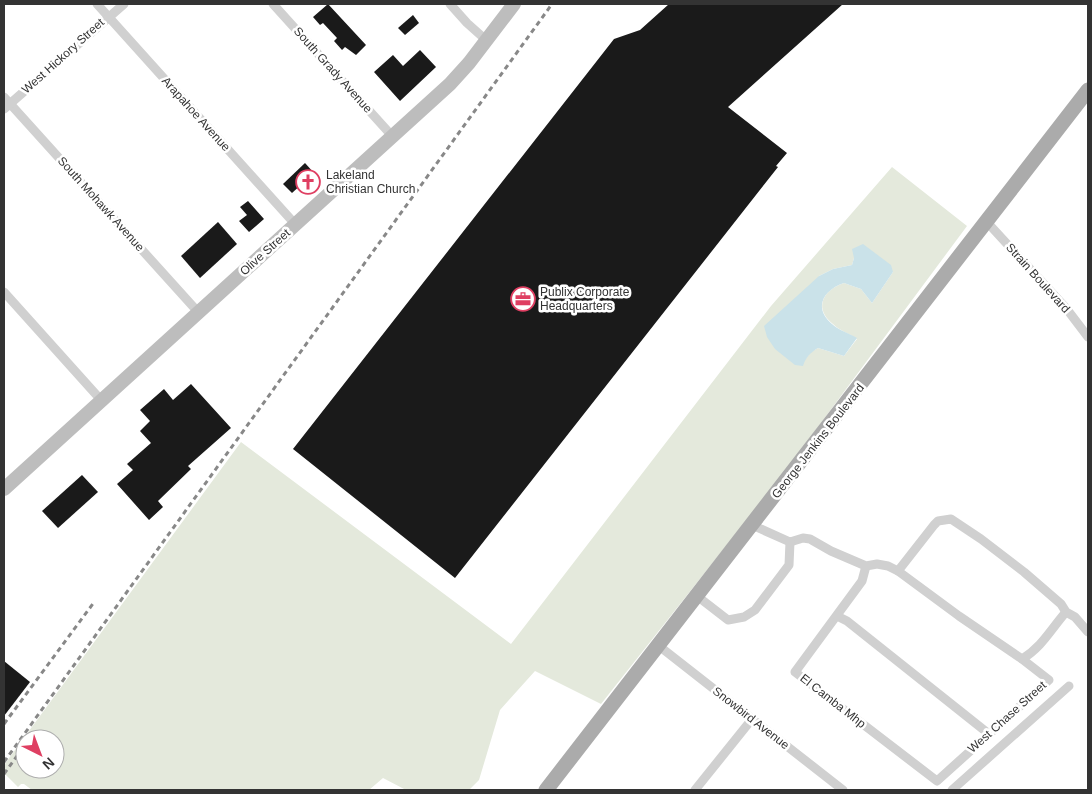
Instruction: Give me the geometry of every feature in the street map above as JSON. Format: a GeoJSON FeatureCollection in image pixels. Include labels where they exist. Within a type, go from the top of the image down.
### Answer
{"type":"FeatureCollection","features":[{"type":"Feature","properties":{"kind":"main road","name":"Olive Street"},"geometry":{"type":"LineString","coordinates":[[4,489],[450,84],[469,63],[514,4]]}},
{"type":"Feature","properties":{"kind":"main road","name":"George Jenkins Boulevard"},"geometry":{"type":"LineString","coordinates":[[546,790],[1088,90]]}},
{"type":"Feature","properties":{"kind":"street","name":"Arapahoe Avenue"},"geometry":{"type":"LineString","coordinates":[[97,4],[296,224]]}},
{"type":"Feature","properties":{"kind":"street","name":"West Hickory Street"},"geometry":{"type":"LineString","coordinates":[[6,103],[124,4]]}},
{"type":"Feature","properties":{"kind":"street","name":"South Grady Avenue"},"geometry":{"type":"LineString","coordinates":[[273,4],[393,137]]}},
{"type":"Feature","properties":{"kind":"street"},"geometry":{"type":"LineString","coordinates":[[450,4],[486,40]]}},
{"type":"Feature","properties":{"kind":"street","name":"South Mohawk Avenue"},"geometry":{"type":"LineString","coordinates":[[6,103],[198,312]]}},
{"type":"Feature","properties":{"kind":"street","name":"Strain Boulevard"},"geometry":{"type":"LineString","coordinates":[[986,222],[1066,308],[1088,337]]}},
{"type":"Feature","properties":{"kind":"street"},"geometry":{"type":"LineString","coordinates":[[4,292],[101,400]]}},
{"type":"Feature","properties":{"kind":"street"},"geometry":{"type":"LineString","coordinates":[[898,571],[938,521],[951,519],[1024,572],[1061,604],[1066,612],[1075,617],[1088,632]]}},
{"type":"Feature","properties":{"kind":"street"},"geometry":{"type":"LineString","coordinates":[[752,525],[790,542],[803,538],[810,539],[831,551],[866,566],[876,564],[888,566],[898,571],[1022,659],[1042,643],[1066,612]]}},
{"type":"Feature","properties":{"kind":"street"},"geometry":{"type":"LineString","coordinates":[[697,596],[728,620],[750,615],[789,565],[790,542]]}},
{"type":"Feature","properties":{"kind":"street"},"geometry":{"type":"LineString","coordinates":[[866,566],[862,581],[837,616],[847,621],[989,734]]}},
{"type":"Feature","properties":{"kind":"street","name":"El Camba Mhp"},"geometry":{"type":"LineString","coordinates":[[837,616],[796,672],[937,780],[960,760]]}},
{"type":"Feature","properties":{"kind":"street","name":"Snowbird Avenue"},"geometry":{"type":"LineString","coordinates":[[658,646],[843,790]]}},
{"type":"Feature","properties":{"kind":"street","name":"West Chase Street"},"geometry":{"type":"LineString","coordinates":[[960,760],[1050,680],[1022,659]]}},
{"type":"Feature","properties":{"kind":"street","name":"West Chase Street"},"geometry":{"type":"LineString","coordinates":[[952,790],[1069,686]]}},
{"type":"Feature","properties":{"kind":"street"},"geometry":{"type":"LineString","coordinates":[[695,790],[752,719]]}},
{"type":"Feature","properties":{"kind":"shaded area"},"geometry":{"type":"Polygon","coordinates":[[[892,167],[967,226],[786,470],[601,704],[535,671],[500,710],[479,780],[469,790],[406,790],[383,778],[369,790],[32,790],[24,784],[18,787],[4,773],[4,765],[15,750],[15,779],[65,779],[65,729],[30,729],[241,442],[511,644],[771,306],[892,167]],[[854,258],[852,265],[833,269],[819,276],[806,358],[818,348],[844,356],[857,339],[836,326],[823,312],[823,300],[831,290],[844,283],[861,289],[872,303],[893,272],[854,258]]]}},
{"type":"Feature","properties":{"kind":"water"},"geometry":{"type":"Polygon","coordinates":[[[863,244],[891,265],[893,272],[872,303],[861,289],[844,283],[826,295],[822,306],[826,318],[832,324],[857,338],[844,356],[818,348],[805,360],[803,366],[795,365],[775,349],[767,337],[764,326],[819,276],[833,269],[852,265],[854,258],[852,249],[863,244]]]}},
{"type":"Feature","properties":{"kind":"building"},"geometry":{"type":"Polygon","coordinates":[[[328,4],[366,45],[356,55],[345,47],[342,50],[334,41],[337,38],[323,23],[320,25],[313,17],[328,4]]]}},
{"type":"Feature","properties":{"kind":"building","name":"Publix Corporate Headquarters"},"geometry":{"type":"Polygon","coordinates":[[[669,4],[843,4],[728,107],[787,153],[776,166],[778,167],[455,578],[293,449],[614,39],[640,30],[669,4]]]}},
{"type":"Feature","properties":{"kind":"building"},"geometry":{"type":"Polygon","coordinates":[[[413,15],[419,23],[405,35],[398,28],[413,15]]]}},
{"type":"Feature","properties":{"kind":"building"},"geometry":{"type":"Polygon","coordinates":[[[420,50],[436,67],[400,101],[374,72],[393,55],[403,66],[420,50]]]}},
{"type":"Feature","properties":{"kind":"building"},"geometry":{"type":"Polygon","coordinates":[[[305,163],[314,173],[292,193],[283,184],[305,163]]]}},
{"type":"Feature","properties":{"kind":"building"},"geometry":{"type":"Polygon","coordinates":[[[248,201],[264,219],[249,232],[239,221],[247,215],[240,207],[248,201]]]}},
{"type":"Feature","properties":{"kind":"building"},"geometry":{"type":"Polygon","coordinates":[[[218,222],[237,244],[200,278],[181,256],[218,222]]]}},
{"type":"Feature","properties":{"kind":"building"},"geometry":{"type":"Polygon","coordinates":[[[191,384],[231,428],[188,466],[191,469],[158,501],[163,507],[149,520],[117,484],[133,470],[127,464],[151,443],[140,431],[150,421],[140,410],[164,389],[173,400],[191,384]]]}},
{"type":"Feature","properties":{"kind":"building"},"geometry":{"type":"Polygon","coordinates":[[[82,475],[98,492],[58,528],[42,511],[82,475]]]}},
{"type":"Feature","properties":{"kind":"building"},"geometry":{"type":"Polygon","coordinates":[[[4,661],[30,682],[4,716],[4,661]]]}},
{"type":"Feature","properties":{"kind":"railway"},"geometry":{"type":"LineString","coordinates":[[4,762],[552,4]]}},
{"type":"Feature","properties":{"kind":"railway"},"geometry":{"type":"LineString","coordinates":[[4,724],[95,601]]}},
{"type":"Feature","properties":{"kind":"railway"},"geometry":{"type":"LineString","coordinates":[[4,774],[15,759]]}},
{"type":"Feature","properties":{"kind":"place","name":"Lakeland Christian Church"},"geometry":{"type":"Point","coordinates":[308,182]}},
{"type":"Feature","properties":{"kind":"place","name":"Publix Corporate Headquarters"},"geometry":{"type":"Point","coordinates":[523,299]}}]}
